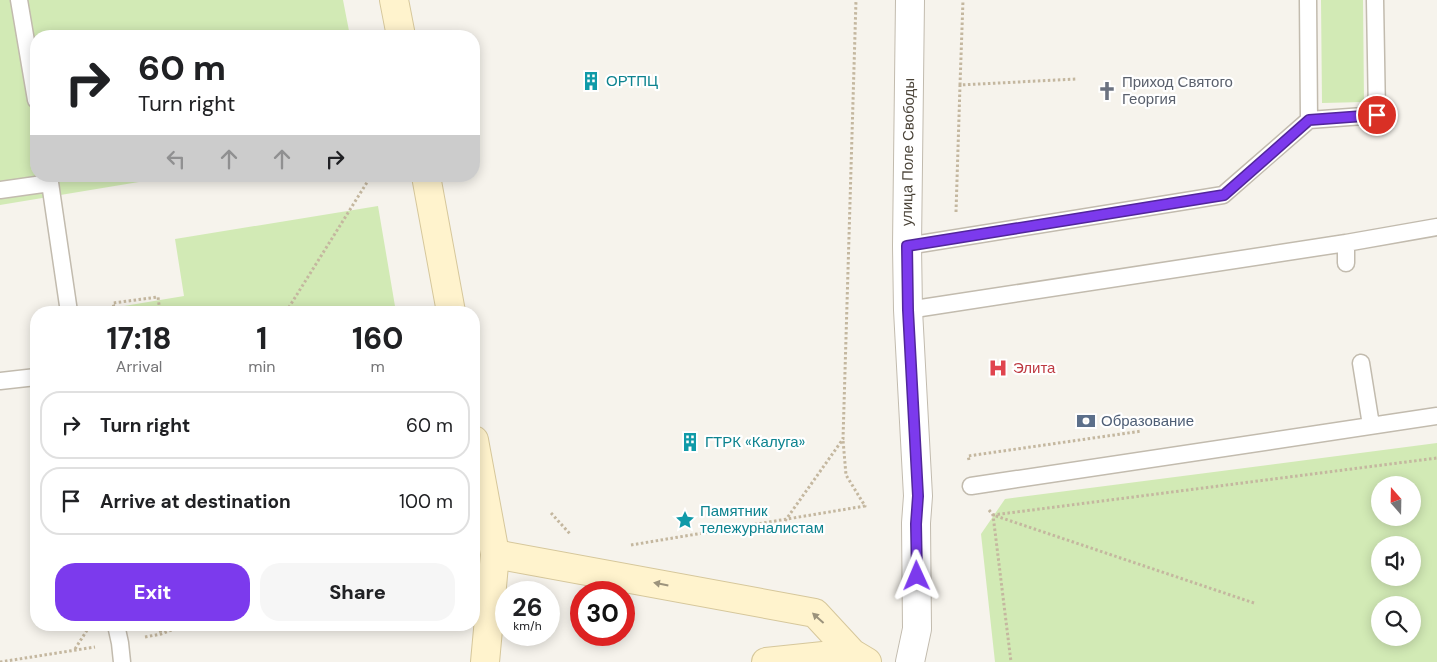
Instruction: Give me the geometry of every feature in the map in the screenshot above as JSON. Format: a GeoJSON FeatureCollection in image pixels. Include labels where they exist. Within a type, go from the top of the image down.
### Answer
{"type":"FeatureCollection","features":[{"type":"Feature","properties":{"kind":"street"},"geometry":{"type":"LineString","coordinates":[[394,0],[400,30]]}},
{"type":"Feature","properties":{"kind":"street","name":"улица Поле Свободы"},"geometry":{"type":"LineString","coordinates":[[910,0],[908,310],[918,496],[916,524],[917,629],[910,662]]}},
{"type":"Feature","properties":{"kind":"street"},"geometry":{"type":"LineString","coordinates":[[427,182],[450,306]]}},
{"type":"Feature","properties":{"kind":"street"},"geometry":{"type":"LineString","coordinates":[[480,473],[495,554],[485,662]]}},
{"type":"Feature","properties":{"kind":"street"},"geometry":{"type":"LineString","coordinates":[[495,554],[815,613],[859,658]]}},
{"type":"Feature","properties":{"kind":"street"},"geometry":{"type":"LineString","coordinates":[[766,662],[859,658]]}},
{"type":"Feature","properties":{"kind":"lane"},"geometry":{"type":"LineString","coordinates":[[19,0],[30,65]]}},
{"type":"Feature","properties":{"kind":"lane"},"geometry":{"type":"LineString","coordinates":[[1308,0],[1309,120]]}},
{"type":"Feature","properties":{"kind":"lane"},"geometry":{"type":"LineString","coordinates":[[907,246],[1224,195],[1309,120],[1377,115],[1375,0]]}},
{"type":"Feature","properties":{"kind":"lane"},"geometry":{"type":"LineString","coordinates":[[0,190],[40,182]]}},
{"type":"Feature","properties":{"kind":"lane"},"geometry":{"type":"LineString","coordinates":[[50,182],[68,306]]}},
{"type":"Feature","properties":{"kind":"lane"},"geometry":{"type":"LineString","coordinates":[[908,310],[1346,243],[1437,226]]}},
{"type":"Feature","properties":{"kind":"lane"},"geometry":{"type":"LineString","coordinates":[[1346,243],[1346,263]]}},
{"type":"Feature","properties":{"kind":"lane"},"geometry":{"type":"LineString","coordinates":[[1361,364],[1371,425]]}},
{"type":"Feature","properties":{"kind":"lane"},"geometry":{"type":"LineString","coordinates":[[0,381],[30,378]]}},
{"type":"Feature","properties":{"kind":"lane"},"geometry":{"type":"LineString","coordinates":[[971,486],[1437,416]]}},
{"type":"Feature","properties":{"kind":"lane"},"geometry":{"type":"LineString","coordinates":[[117,631],[122,662]]}},
{"type":"Feature","properties":{"kind":"path"},"geometry":{"type":"LineString","coordinates":[[624,546],[785,521],[864,506],[846,475],[843,439],[856,0]]}},
{"type":"Feature","properties":{"kind":"path"},"geometry":{"type":"LineString","coordinates":[[955,238],[964,0]]}},
{"type":"Feature","properties":{"kind":"path"},"geometry":{"type":"LineString","coordinates":[[960,84],[1076,79]]}},
{"type":"Feature","properties":{"kind":"path"},"geometry":{"type":"LineString","coordinates":[[290,306],[367,182]]}},
{"type":"Feature","properties":{"kind":"path"},"geometry":{"type":"LineString","coordinates":[[113,306],[113,303],[158,297],[159,306]]}},
{"type":"Feature","properties":{"kind":"path"},"geometry":{"type":"LineString","coordinates":[[785,521],[843,439]]}},
{"type":"Feature","properties":{"kind":"path"},"geometry":{"type":"LineString","coordinates":[[993,515],[1437,458]]}},
{"type":"Feature","properties":{"kind":"path"},"geometry":{"type":"LineString","coordinates":[[971,486],[993,515],[1010,662]]}},
{"type":"Feature","properties":{"kind":"path"},"geometry":{"type":"LineString","coordinates":[[550,513],[576,541]]}},
{"type":"Feature","properties":{"kind":"path"},"geometry":{"type":"LineString","coordinates":[[993,515],[1254,603]]}},
{"type":"Feature","properties":{"kind":"path"},"geometry":{"type":"LineString","coordinates":[[75,650],[87,631]]}},
{"type":"Feature","properties":{"kind":"green space"},"geometry":{"type":"Polygon","coordinates":[[[0,0],[343,0],[349,30],[30,30],[30,182],[139,182],[0,205],[0,0]]]}},
{"type":"Feature","properties":{"kind":"green space"},"geometry":{"type":"Polygon","coordinates":[[[1321,0],[1363,0],[1364,102],[1322,103],[1321,0]]]}},
{"type":"Feature","properties":{"kind":"green space"},"geometry":{"type":"Polygon","coordinates":[[[378,206],[395,306],[124,306],[184,296],[175,239],[378,206]]]}},
{"type":"Feature","properties":{"kind":"green space"},"geometry":{"type":"Polygon","coordinates":[[[1437,443],[1437,662],[995,662],[981,534],[1005,499],[1437,443]]]}},
{"type":"Feature","properties":{"kind":"place","name":"ОРТПЦ"},"geometry":{"type":"Point","coordinates":[591,81]}},
{"type":"Feature","properties":{"kind":"place","name":"Приход Святого Георгия"},"geometry":{"type":"Point","coordinates":[1107,91]}},
{"type":"Feature","properties":{"kind":"place","name":"Элита"},"geometry":{"type":"Point","coordinates":[998,368]}},
{"type":"Feature","properties":{"kind":"place","name":"Образование"},"geometry":{"type":"Point","coordinates":[1086,421]}},
{"type":"Feature","properties":{"kind":"place","name":"ГТРК «Калуга»"},"geometry":{"type":"Point","coordinates":[690,442]}},
{"type":"Feature","properties":{"kind":"place","name":"Памятник тележурналистам"},"geometry":{"type":"Point","coordinates":[685,520]}},
{"type":"Feature","properties":{"kind":"route"},"geometry":{"type":"LineString","coordinates":[[917,576],[916,524],[918,496],[908,310],[907,246],[1224,195],[1309,120],[1377,115]]}}]}
